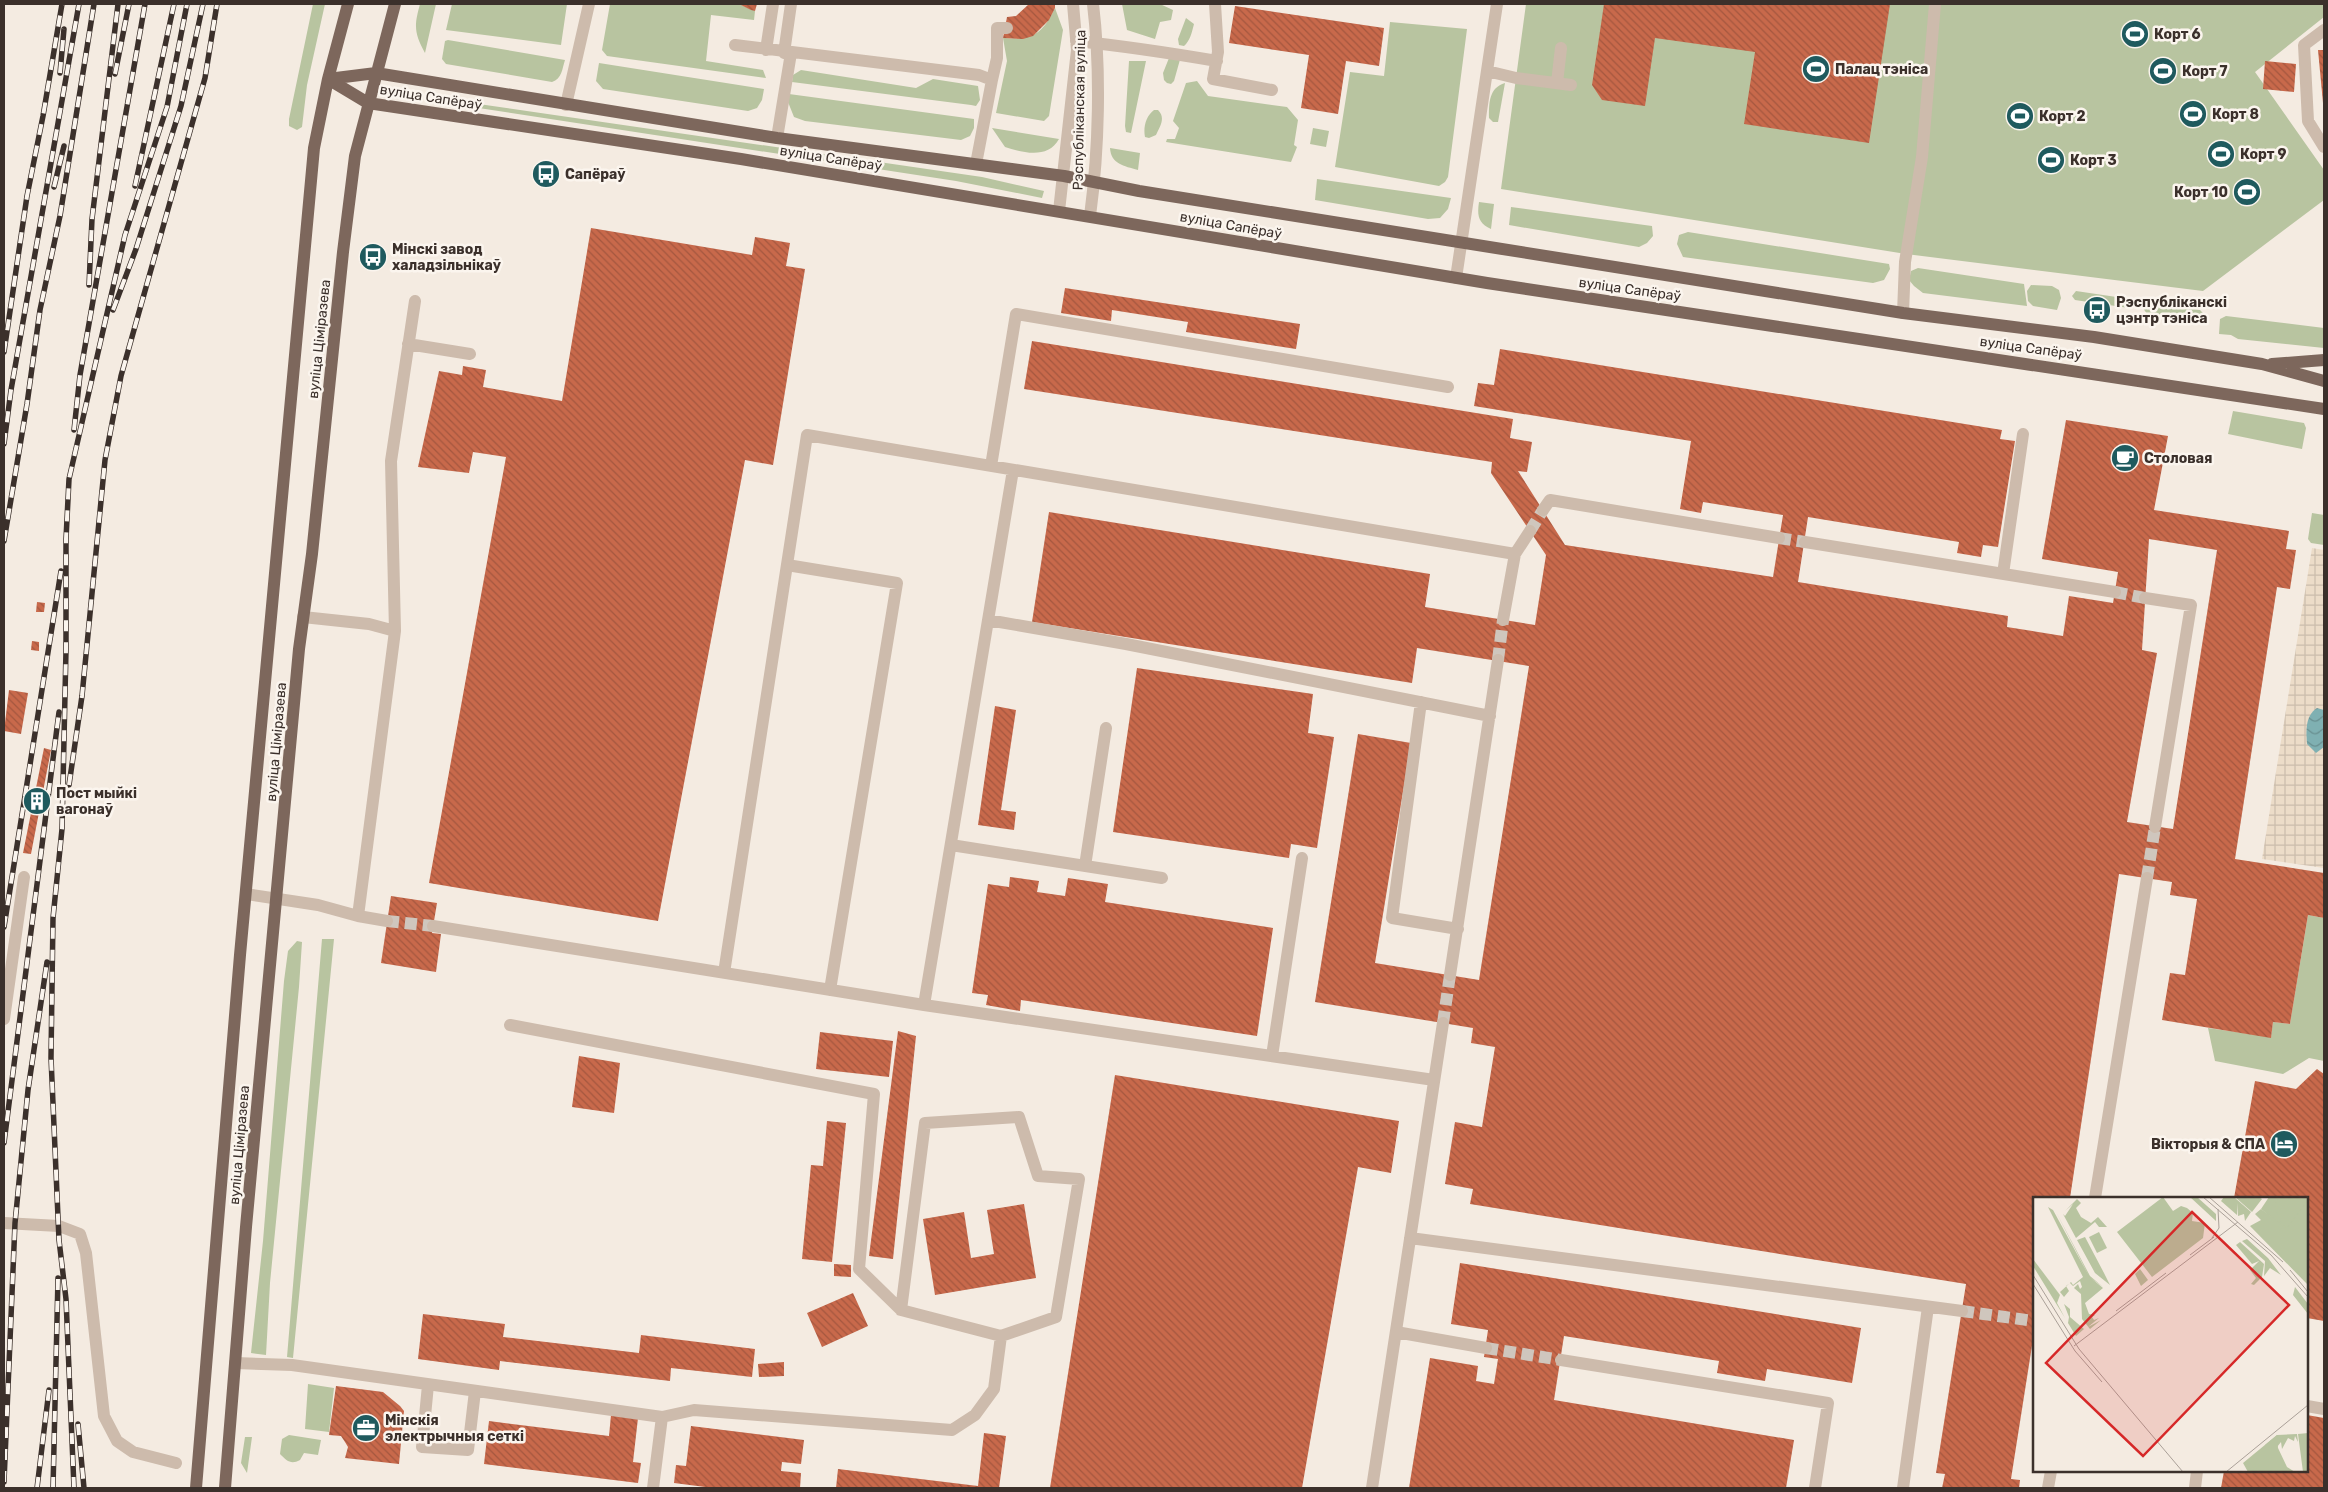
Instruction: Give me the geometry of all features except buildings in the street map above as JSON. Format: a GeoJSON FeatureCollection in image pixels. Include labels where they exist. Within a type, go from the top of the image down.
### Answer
{"type":"FeatureCollection","features":[{"type":"Feature","properties":{"kind":"main road","name":"вуліца Ціміразева"},"geometry":{"type":"LineString","coordinates":[[196,1488],[246,894],[314,148],[328,79],[348,4]]}},
{"type":"Feature","properties":{"kind":"main road","name":"вуліца Ціміразева"},"geometry":{"type":"LineString","coordinates":[[225,1488],[299,650],[312,554],[342,252],[355,156],[395,4]]}},
{"type":"Feature","properties":{"kind":"main road","name":"вуліца Сапёраў"},"geometry":{"type":"LineString","coordinates":[[328,79],[376,72],[777,138],[1064,176],[1094,183],[1903,313],[2094,337],[2262,364],[2324,381]]}},
{"type":"Feature","properties":{"kind":"main road","name":"вуліца Сапёраў"},"geometry":{"type":"LineString","coordinates":[[328,79],[368,103],[741,159],[1456,278],[2324,408]]}},
{"type":"Feature","properties":{"kind":"main road"},"geometry":{"type":"LineString","coordinates":[[2262,364],[2324,360]]}},
{"type":"Feature","properties":{"kind":"street"},"geometry":{"type":"LineString","coordinates":[[566,104],[589,4]]}},
{"type":"Feature","properties":{"kind":"street"},"geometry":{"type":"LineString","coordinates":[[766,50],[773,4]]}},
{"type":"Feature","properties":{"kind":"street"},"geometry":{"type":"LineString","coordinates":[[777,138],[791,4]]}},
{"type":"Feature","properties":{"kind":"street","name":"Рэспубліканская вуліца"},"geometry":{"type":"LineString","coordinates":[[1059,211],[1076,41],[1073,4]]}},
{"type":"Feature","properties":{"kind":"street","name":"Рэспубліканская вуліца"},"geometry":{"type":"LineString","coordinates":[[1090,216],[1094,183],[1098,43],[1093,4]]}},
{"type":"Feature","properties":{"kind":"street"},"geometry":{"type":"LineString","coordinates":[[1215,4],[1218,52],[1213,79],[1272,90]]}},
{"type":"Feature","properties":{"kind":"street"},"geometry":{"type":"LineString","coordinates":[[1456,278],[1497,4]]}},
{"type":"Feature","properties":{"kind":"street"},"geometry":{"type":"LineString","coordinates":[[1903,313],[1905,262],[1922,157],[1935,4]]}},
{"type":"Feature","properties":{"kind":"street"},"geometry":{"type":"LineString","coordinates":[[976,164],[997,58],[997,28],[1006,28]]}},
{"type":"Feature","properties":{"kind":"street"},"geometry":{"type":"LineString","coordinates":[[2324,30],[2304,45],[2308,121],[2324,147]]}},
{"type":"Feature","properties":{"kind":"street"},"geometry":{"type":"LineString","coordinates":[[1076,41],[1217,61]]}},
{"type":"Feature","properties":{"kind":"street"},"geometry":{"type":"LineString","coordinates":[[735,45],[787,53],[979,75],[992,80]]}},
{"type":"Feature","properties":{"kind":"street"},"geometry":{"type":"LineString","coordinates":[[1557,83],[1561,48]]}},
{"type":"Feature","properties":{"kind":"street"},"geometry":{"type":"LineString","coordinates":[[1487,71],[1516,78],[1571,85]]}},
{"type":"Feature","properties":{"kind":"street"},"geometry":{"type":"LineString","coordinates":[[358,916],[395,631],[391,462],[415,301]]}},
{"type":"Feature","properties":{"kind":"street"},"geometry":{"type":"LineString","coordinates":[[990,466],[1016,314],[1448,387]]}},
{"type":"Feature","properties":{"kind":"street"},"geometry":{"type":"LineString","coordinates":[[408,344],[470,354]]}},
{"type":"Feature","properties":{"kind":"street"},"geometry":{"type":"LineString","coordinates":[[2003,574],[2023,434]]}},
{"type":"Feature","properties":{"kind":"street"},"geometry":{"type":"LineString","coordinates":[[724,973],[807,435],[1515,554]]}},
{"type":"Feature","properties":{"kind":"street"},"geometry":{"type":"LineString","coordinates":[[924,1005],[1013,470]]}},
{"type":"Feature","properties":{"kind":"street"},"geometry":{"type":"LineString","coordinates":[[1543,510],[1550,500],[1779,538]]}},
{"type":"Feature","properties":{"kind":"street"},"geometry":{"type":"LineString","coordinates":[[1503,620],[1515,554],[1530,531]]}},
{"type":"Feature","properties":{"kind":"street"},"geometry":{"type":"LineString","coordinates":[[1805,542],[2115,592]]}},
{"type":"Feature","properties":{"kind":"street"},"geometry":{"type":"LineString","coordinates":[[787,565],[897,583],[830,990]]}},
{"type":"Feature","properties":{"kind":"street"},"geometry":{"type":"LineString","coordinates":[[2145,598],[2191,605],[2155,827]]}},
{"type":"Feature","properties":{"kind":"street"},"geometry":{"type":"LineString","coordinates":[[304,617],[369,624],[395,631]]}},
{"type":"Feature","properties":{"kind":"street"},"geometry":{"type":"LineString","coordinates":[[988,620],[1126,644],[1490,716]]}},
{"type":"Feature","properties":{"kind":"street"},"geometry":{"type":"LineString","coordinates":[[1450,975],[1498,660]]}},
{"type":"Feature","properties":{"kind":"street"},"geometry":{"type":"LineString","coordinates":[[1421,702],[1392,918],[1458,929]]}},
{"type":"Feature","properties":{"kind":"street"},"geometry":{"type":"LineString","coordinates":[[1085,866],[1106,728]]}},
{"type":"Feature","properties":{"kind":"street"},"geometry":{"type":"LineString","coordinates":[[951,845],[1162,878]]}},
{"type":"Feature","properties":{"kind":"street"},"geometry":{"type":"LineString","coordinates":[[1272,1056],[1302,858]]}},
{"type":"Feature","properties":{"kind":"street"},"geometry":{"type":"LineString","coordinates":[[4,1019],[24,877]]}},
{"type":"Feature","properties":{"kind":"street"},"geometry":{"type":"LineString","coordinates":[[2095,1197],[2147,878]]}},
{"type":"Feature","properties":{"kind":"street"},"geometry":{"type":"LineString","coordinates":[[246,894],[325,906],[358,916],[387,921]]}},
{"type":"Feature","properties":{"kind":"street"},"geometry":{"type":"LineString","coordinates":[[433,926],[924,1005],[1434,1080]]}},
{"type":"Feature","properties":{"kind":"street"},"geometry":{"type":"LineString","coordinates":[[1372,1488],[1443,1023]]}},
{"type":"Feature","properties":{"kind":"street"},"geometry":{"type":"LineString","coordinates":[[510,1025],[874,1094],[859,1269],[901,1310],[1001,1336],[1056,1317],[1079,1179],[1038,1176],[1019,1117],[925,1123],[901,1310]]}},
{"type":"Feature","properties":{"kind":"street"},"geometry":{"type":"LineString","coordinates":[[4,1223],[59,1226],[80,1234],[86,1253],[104,1416],[117,1441],[133,1452],[176,1463]]}},
{"type":"Feature","properties":{"kind":"street"},"geometry":{"type":"LineString","coordinates":[[1410,1238],[1962,1311]]}},
{"type":"Feature","properties":{"kind":"street"},"geometry":{"type":"LineString","coordinates":[[1903,1488],[1928,1308]]}},
{"type":"Feature","properties":{"kind":"street"},"geometry":{"type":"LineString","coordinates":[[1396,1332],[1486,1348]]}},
{"type":"Feature","properties":{"kind":"street"},"geometry":{"type":"LineString","coordinates":[[235,1363],[292,1365],[662,1417],[694,1410],[952,1430],[975,1415],[994,1389],[1001,1336]]}},
{"type":"Feature","properties":{"kind":"street"},"geometry":{"type":"LineString","coordinates":[[1560,1360],[1828,1403],[1815,1488]]}},
{"type":"Feature","properties":{"kind":"street"},"geometry":{"type":"LineString","coordinates":[[428,1385],[422,1446],[468,1450],[475,1391]]}},
{"type":"Feature","properties":{"kind":"street"},"geometry":{"type":"LineString","coordinates":[[2308,1406],[2324,1409]]}},
{"type":"Feature","properties":{"kind":"street"},"geometry":{"type":"LineString","coordinates":[[653,1488],[662,1417]]}},
{"type":"Feature","properties":{"kind":"street"},"geometry":{"type":"LineString","coordinates":[[2048,1488],[2051,1472]]}},
{"type":"Feature","properties":{"kind":"street"},"geometry":{"type":"LineString","coordinates":[[2195,1488],[2198,1472]]}},
{"type":"Feature","properties":{"kind":"green space"},"geometry":{"type":"Polygon","coordinates":[[[313,4],[325,4],[307,85],[302,127],[297,130],[289,126],[289,119],[313,4]]]}},
{"type":"Feature","properties":{"kind":"green space"},"geometry":{"type":"Polygon","coordinates":[[[420,4],[436,4],[425,53],[416,29],[420,4]]]}},
{"type":"Feature","properties":{"kind":"green space"},"geometry":{"type":"Polygon","coordinates":[[[452,4],[567,4],[561,45],[446,30],[452,4]]]}},
{"type":"Feature","properties":{"kind":"green space"},"geometry":{"type":"Polygon","coordinates":[[[610,4],[739,4],[755,11],[754,20],[711,15],[706,61],[763,70],[766,78],[607,56],[602,50],[610,4]]]}},
{"type":"Feature","properties":{"kind":"green space"},"geometry":{"type":"Polygon","coordinates":[[[1122,4],[1160,4],[1173,10],[1171,20],[1160,22],[1155,39],[1127,30],[1122,4]]]}},
{"type":"Feature","properties":{"kind":"green space"},"geometry":{"type":"Polygon","coordinates":[[[1526,4],[2324,4],[2324,17],[2255,72],[2324,170],[2324,200],[2203,291],[1906,254],[1501,189],[1526,4]]]}},
{"type":"Feature","properties":{"kind":"green space"},"geometry":{"type":"Polygon","coordinates":[[[1055,8],[1063,30],[1049,116],[1044,121],[996,113],[1007,61],[1003,38],[1022,38],[1035,34],[1045,24],[1055,8]]]}},
{"type":"Feature","properties":{"kind":"green space"},"geometry":{"type":"Polygon","coordinates":[[[1186,18],[1194,24],[1192,33],[1184,46],[1179,45],[1178,39],[1186,18]]]}},
{"type":"Feature","properties":{"kind":"green space"},"geometry":{"type":"Polygon","coordinates":[[[1390,22],[1467,29],[1448,177],[1439,186],[1335,167],[1350,72],[1384,76],[1390,22]]]}},
{"type":"Feature","properties":{"kind":"green space"},"geometry":{"type":"Polygon","coordinates":[[[445,41],[565,60],[560,76],[552,82],[446,64],[442,59],[445,41]]]}},
{"type":"Feature","properties":{"kind":"green space"},"geometry":{"type":"Polygon","coordinates":[[[1181,56],[1174,81],[1171,84],[1167,83],[1164,80],[1163,73],[1169,58],[1181,56]]]}},
{"type":"Feature","properties":{"kind":"green space"},"geometry":{"type":"Polygon","coordinates":[[[1129,61],[1146,61],[1131,133],[1126,132],[1125,126],[1129,61]]]}},
{"type":"Feature","properties":{"kind":"green space"},"geometry":{"type":"Polygon","coordinates":[[[599,63],[764,89],[762,100],[757,108],[748,111],[603,89],[596,81],[599,63]]]}},
{"type":"Feature","properties":{"kind":"green space"},"geometry":{"type":"Polygon","coordinates":[[[801,70],[916,88],[933,79],[978,86],[980,100],[976,106],[792,82],[793,75],[801,70]]]}},
{"type":"Feature","properties":{"kind":"green space"},"geometry":{"type":"Polygon","coordinates":[[[1197,81],[1208,96],[1287,107],[1298,120],[1294,145],[1297,147],[1291,162],[1166,142],[1167,139],[1175,139],[1179,128],[1173,121],[1186,83],[1197,81]]]}},
{"type":"Feature","properties":{"kind":"green space"},"geometry":{"type":"Polygon","coordinates":[[[1505,83],[1498,122],[1493,122],[1489,118],[1491,96],[1496,88],[1505,83]]]}},
{"type":"Feature","properties":{"kind":"green space"},"geometry":{"type":"Polygon","coordinates":[[[789,94],[974,119],[974,128],[970,136],[961,140],[805,121],[794,117],[788,102],[789,94]]]}},
{"type":"Feature","properties":{"kind":"green space"},"geometry":{"type":"Polygon","coordinates":[[[437,98],[982,177],[1044,191],[1042,198],[956,181],[439,102],[437,98]]]}},
{"type":"Feature","properties":{"kind":"green space"},"geometry":{"type":"Polygon","coordinates":[[[1154,110],[1158,110],[1162,116],[1160,125],[1156,135],[1149,138],[1145,137],[1144,129],[1146,122],[1154,110]]]}},
{"type":"Feature","properties":{"kind":"green space"},"geometry":{"type":"Polygon","coordinates":[[[992,128],[1059,139],[1049,150],[1035,153],[1020,151],[1005,147],[992,128]]]}},
{"type":"Feature","properties":{"kind":"green space"},"geometry":{"type":"Polygon","coordinates":[[[1313,128],[1329,131],[1326,147],[1310,144],[1313,128]]]}},
{"type":"Feature","properties":{"kind":"green space"},"geometry":{"type":"Polygon","coordinates":[[[1110,148],[1140,153],[1138,170],[1119,164],[1113,158],[1110,148]]]}},
{"type":"Feature","properties":{"kind":"green space"},"geometry":{"type":"Polygon","coordinates":[[[1317,179],[1451,198],[1448,209],[1440,218],[1428,219],[1315,200],[1317,179]]]}},
{"type":"Feature","properties":{"kind":"green space"},"geometry":{"type":"Polygon","coordinates":[[[1479,202],[1494,204],[1491,229],[1483,224],[1479,218],[1479,202]]]}},
{"type":"Feature","properties":{"kind":"green space"},"geometry":{"type":"Polygon","coordinates":[[[1511,207],[1652,226],[1653,236],[1647,243],[1639,247],[1509,225],[1511,207]]]}},
{"type":"Feature","properties":{"kind":"green space"},"geometry":{"type":"Polygon","coordinates":[[[1688,232],[1889,264],[1890,269],[1884,280],[1873,283],[1683,257],[1677,244],[1679,235],[1688,232]]]}},
{"type":"Feature","properties":{"kind":"green space"},"geometry":{"type":"Polygon","coordinates":[[[1918,268],[2024,284],[2027,306],[1923,293],[1909,280],[1911,271],[1918,268]]]}},
{"type":"Feature","properties":{"kind":"green space"},"geometry":{"type":"Polygon","coordinates":[[[2031,285],[2052,286],[2059,290],[2061,298],[2057,310],[2033,306],[2028,301],[2027,291],[2031,285]]]}},
{"type":"Feature","properties":{"kind":"green space"},"geometry":{"type":"Polygon","coordinates":[[[2076,291],[2130,299],[2133,306],[2129,308],[2075,300],[2072,296],[2076,291]]]}},
{"type":"Feature","properties":{"kind":"green space"},"geometry":{"type":"Polygon","coordinates":[[[2149,301],[2200,310],[2205,315],[2201,321],[2147,314],[2143,308],[2149,301]]]}},
{"type":"Feature","properties":{"kind":"green space"},"geometry":{"type":"Polygon","coordinates":[[[2226,316],[2324,328],[2324,348],[2238,339],[2231,335],[2219,334],[2220,319],[2226,316]]]}},
{"type":"Feature","properties":{"kind":"green space"},"geometry":{"type":"Polygon","coordinates":[[[2233,411],[2304,423],[2306,428],[2302,449],[2228,434],[2233,411]]]}},
{"type":"Feature","properties":{"kind":"green space"},"geometry":{"type":"Polygon","coordinates":[[[2312,513],[2324,515],[2324,545],[2311,543],[2308,539],[2312,513]]]}},
{"type":"Feature","properties":{"kind":"green space"},"geometry":{"type":"Polygon","coordinates":[[[2308,915],[2324,918],[2324,1061],[2309,1058],[2283,1074],[2215,1061],[2208,1028],[2271,1037],[2273,1022],[2290,1024],[2308,915]]]}},
{"type":"Feature","properties":{"kind":"green space"},"geometry":{"type":"Polygon","coordinates":[[[322,939],[334,939],[293,1358],[287,1357],[322,939]]]}},
{"type":"Feature","properties":{"kind":"green space"},"geometry":{"type":"Polygon","coordinates":[[[297,941],[302,942],[299,987],[270,1283],[266,1355],[251,1353],[263,1241],[284,981],[288,951],[297,941]]]}},
{"type":"Feature","properties":{"kind":"green space"},"geometry":{"type":"Polygon","coordinates":[[[308,1384],[334,1388],[329,1432],[305,1429],[308,1384]]]}},
{"type":"Feature","properties":{"kind":"green space"},"geometry":{"type":"Polygon","coordinates":[[[289,1435],[321,1440],[318,1455],[304,1453],[300,1460],[292,1462],[287,1460],[280,1454],[282,1439],[289,1435]]]}},
{"type":"Feature","properties":{"kind":"green space"},"geometry":{"type":"Polygon","coordinates":[[[245,1437],[252,1437],[247,1473],[241,1463],[245,1437]]]}},
{"type":"Feature","properties":{"kind":"shaded area"},"geometry":{"type":"Polygon","coordinates":[[[2312,548],[2324,550],[2324,868],[2262,859],[2312,548]]]}},
{"type":"Feature","properties":{"kind":"water"},"geometry":{"type":"Polygon","coordinates":[[[2317,708],[2324,710],[2324,747],[2316,753],[2307,744],[2307,729],[2308,719],[2317,708]]]}},
{"type":"Feature","properties":{"kind":"tunnel"},"geometry":{"type":"LineString","coordinates":[[1530,531],[1543,510]]}},
{"type":"Feature","properties":{"kind":"tunnel"},"geometry":{"type":"LineString","coordinates":[[1779,538],[1805,542]]}},
{"type":"Feature","properties":{"kind":"tunnel"},"geometry":{"type":"LineString","coordinates":[[2115,592],[2145,598]]}},
{"type":"Feature","properties":{"kind":"tunnel"},"geometry":{"type":"LineString","coordinates":[[1498,660],[1503,620]]}},
{"type":"Feature","properties":{"kind":"tunnel"},"geometry":{"type":"LineString","coordinates":[[2147,878],[2155,827]]}},
{"type":"Feature","properties":{"kind":"tunnel"},"geometry":{"type":"LineString","coordinates":[[387,921],[433,926]]}},
{"type":"Feature","properties":{"kind":"tunnel"},"geometry":{"type":"LineString","coordinates":[[1443,1023],[1450,975]]}},
{"type":"Feature","properties":{"kind":"tunnel"},"geometry":{"type":"LineString","coordinates":[[1962,1311],[2033,1321]]}},
{"type":"Feature","properties":{"kind":"tunnel"},"geometry":{"type":"LineString","coordinates":[[1486,1348],[1561,1360]]}},
{"type":"Feature","properties":{"kind":"railway"},"geometry":{"type":"LineString","coordinates":[[4,352],[27,196],[62,4]]}},
{"type":"Feature","properties":{"kind":"railway"},"geometry":{"type":"LineString","coordinates":[[4,444],[11,390],[79,4]]}},
{"type":"Feature","properties":{"kind":"railway"},"geometry":{"type":"LineString","coordinates":[[4,541],[27,404],[40,310],[60,216],[94,4]]}},
{"type":"Feature","properties":{"kind":"railway"},"geometry":{"type":"LineString","coordinates":[[89,285],[92,219],[118,4]]}},
{"type":"Feature","properties":{"kind":"railway"},"geometry":{"type":"LineString","coordinates":[[115,74],[129,4]]}},
{"type":"Feature","properties":{"kind":"railway"},"geometry":{"type":"LineString","coordinates":[[74,430],[80,375],[145,4]]}},
{"type":"Feature","properties":{"kind":"railway"},"geometry":{"type":"LineString","coordinates":[[135,186],[174,4]]}},
{"type":"Feature","properties":{"kind":"railway"},"geometry":{"type":"LineString","coordinates":[[74,1488],[66,1299],[59,1240],[51,1058],[53,918],[62,829],[66,650],[66,539],[69,479],[125,235],[167,107],[187,4]]}},
{"type":"Feature","properties":{"kind":"railway"},"geometry":{"type":"LineString","coordinates":[[113,310],[136,249],[181,106],[203,4]]}},
{"type":"Feature","properties":{"kind":"railway"},"geometry":{"type":"LineString","coordinates":[[69,785],[82,696],[105,460],[121,376],[205,78],[217,4]]}},
{"type":"Feature","properties":{"kind":"railway"},"geometry":{"type":"LineString","coordinates":[[60,73],[64,29]]}},
{"type":"Feature","properties":{"kind":"railway"},"geometry":{"type":"LineString","coordinates":[[54,187],[64,146]]}},
{"type":"Feature","properties":{"kind":"railway"},"geometry":{"type":"LineString","coordinates":[[4,927],[61,571]]}},
{"type":"Feature","properties":{"kind":"railway"},"geometry":{"type":"LineString","coordinates":[[4,1143],[59,712]]}},
{"type":"Feature","properties":{"kind":"railway"},"geometry":{"type":"LineString","coordinates":[[4,1482],[15,1223],[28,1090],[47,962]]}},
{"type":"Feature","properties":{"kind":"railway"},"geometry":{"type":"LineString","coordinates":[[53,1488],[58,1278]]}},
{"type":"Feature","properties":{"kind":"railway"},"geometry":{"type":"LineString","coordinates":[[37,1488],[49,1390]]}},
{"type":"Feature","properties":{"kind":"railway"},"geometry":{"type":"LineString","coordinates":[[78,1424],[84,1488]]}},
{"type":"Feature","properties":{"kind":"place","name":"Корт 6"},"geometry":{"type":"Point","coordinates":[2135,34]}},
{"type":"Feature","properties":{"kind":"place","name":"Палац тэніса"},"geometry":{"type":"Point","coordinates":[1816,69]}},
{"type":"Feature","properties":{"kind":"place","name":"Корт 7"},"geometry":{"type":"Point","coordinates":[2163,71]}},
{"type":"Feature","properties":{"kind":"place","name":"Корт 8"},"geometry":{"type":"Point","coordinates":[2193,114]}},
{"type":"Feature","properties":{"kind":"place","name":"Корт 2"},"geometry":{"type":"Point","coordinates":[2020,116]}},
{"type":"Feature","properties":{"kind":"place","name":"Корт 9"},"geometry":{"type":"Point","coordinates":[2221,154]}},
{"type":"Feature","properties":{"kind":"place","name":"Корт 3"},"geometry":{"type":"Point","coordinates":[2051,160]}},
{"type":"Feature","properties":{"kind":"place","name":"Сапёраў"},"geometry":{"type":"Point","coordinates":[546,174]}},
{"type":"Feature","properties":{"kind":"place","name":"Корт 10"},"geometry":{"type":"Point","coordinates":[2247,192]}},
{"type":"Feature","properties":{"kind":"place","name":"Мінскі завод халадзільнікаў"},"geometry":{"type":"Point","coordinates":[373,257]}},
{"type":"Feature","properties":{"kind":"place","name":"Рэспубліканскі цэнтр тэніса"},"geometry":{"type":"Point","coordinates":[2097,310]}},
{"type":"Feature","properties":{"kind":"place","name":"Столовая"},"geometry":{"type":"Point","coordinates":[2125,458]}},
{"type":"Feature","properties":{"kind":"place","name":"Пост мыйкі вагонаў"},"geometry":{"type":"Point","coordinates":[37,801]}},
{"type":"Feature","properties":{"kind":"place","name":"Вікторыя & СПА"},"geometry":{"type":"Point","coordinates":[2284,1144]}},
{"type":"Feature","properties":{"kind":"place","name":"Мінскія электрычныя сеткі"},"geometry":{"type":"Point","coordinates":[366,1428]}}]}
